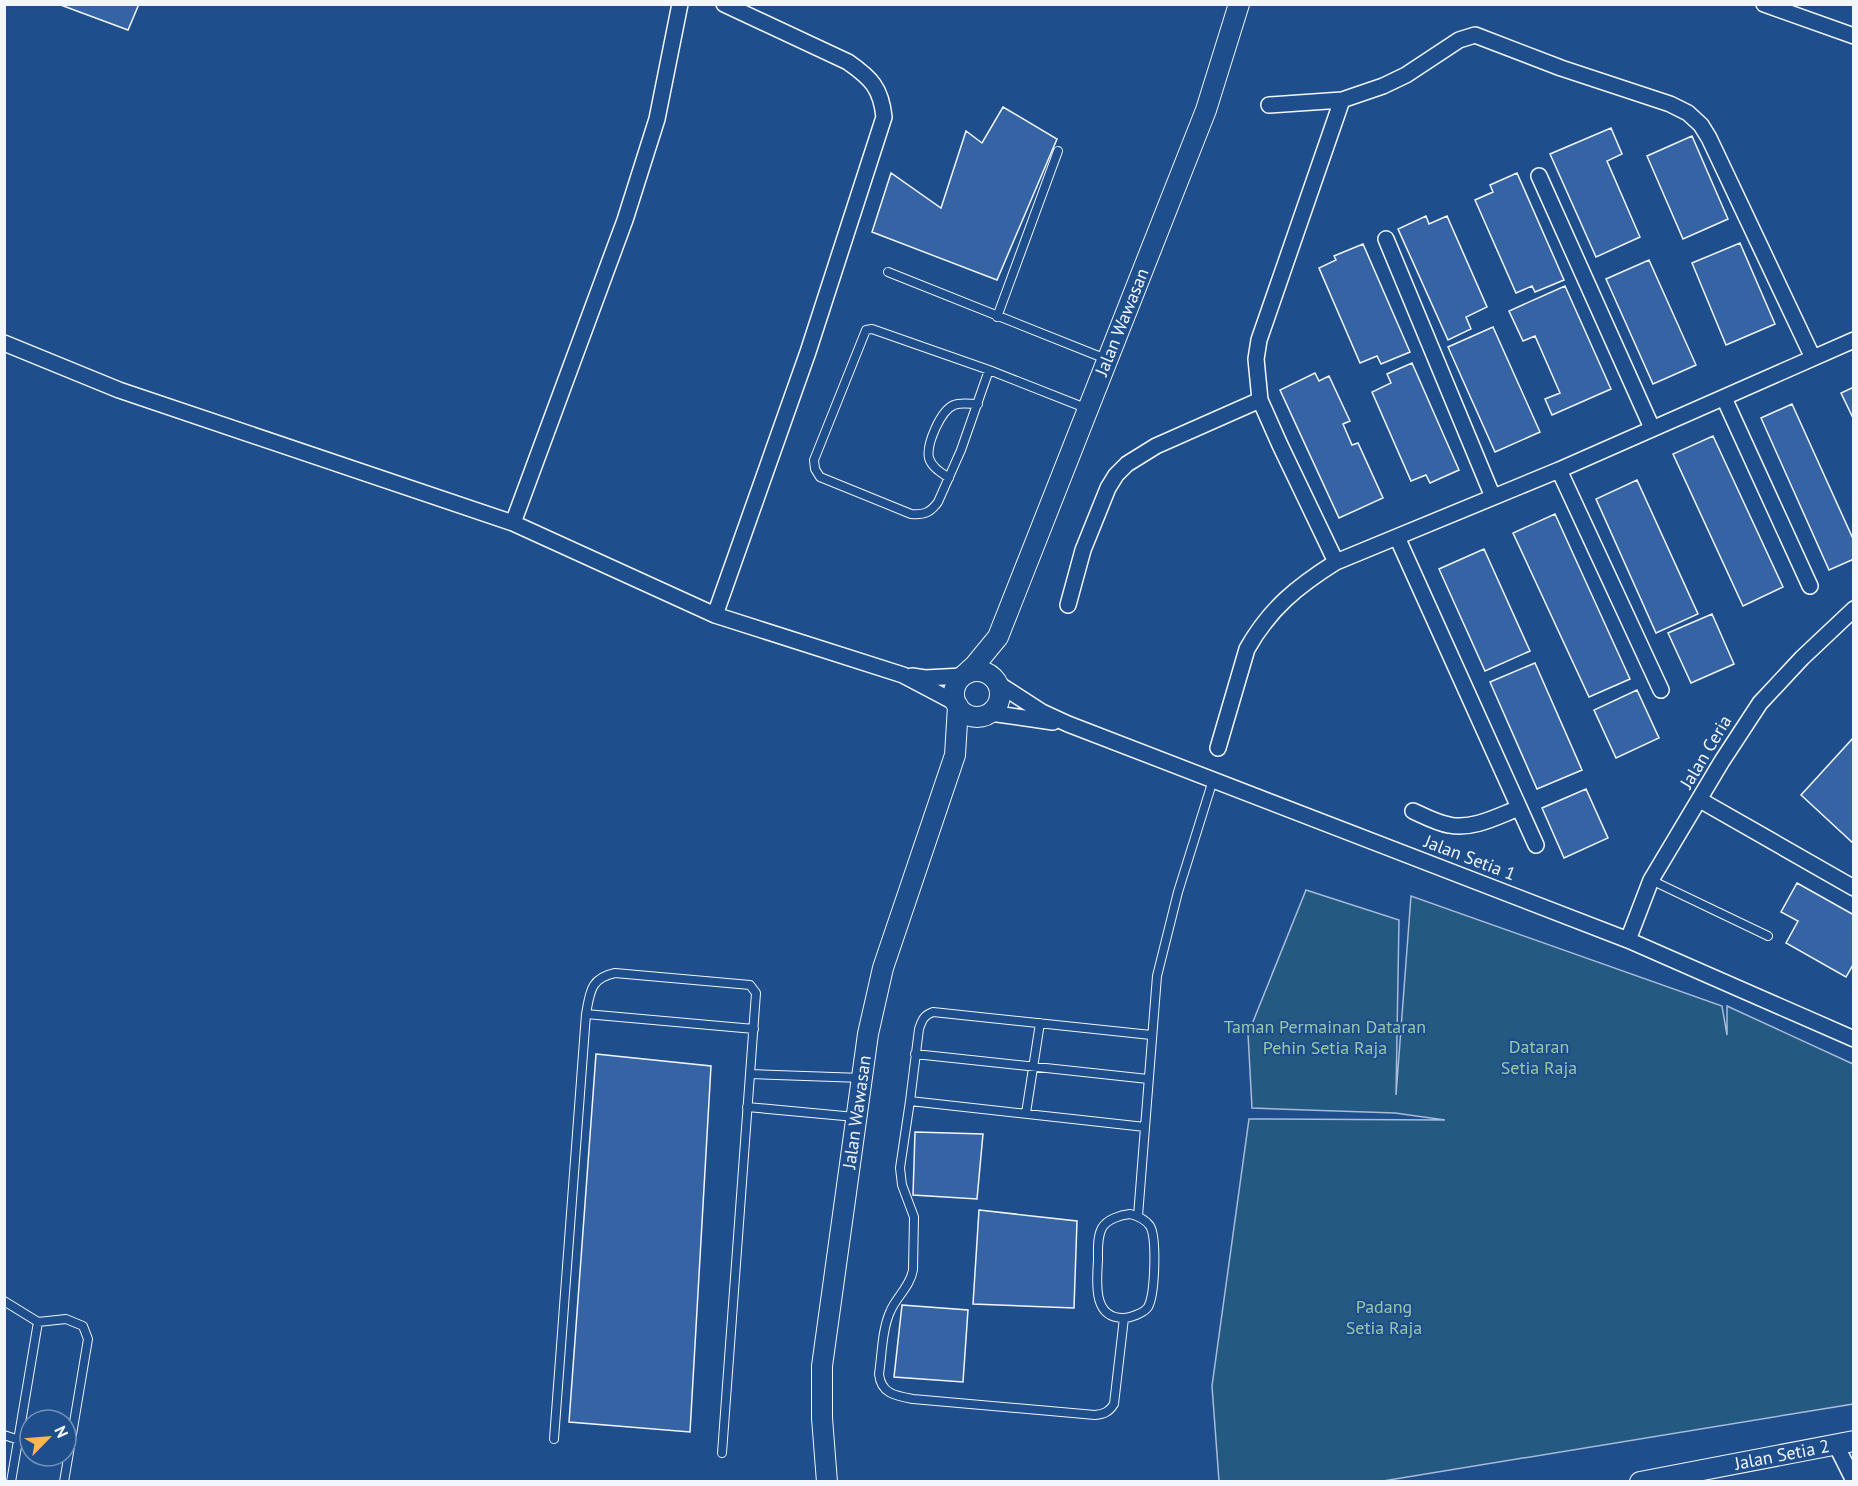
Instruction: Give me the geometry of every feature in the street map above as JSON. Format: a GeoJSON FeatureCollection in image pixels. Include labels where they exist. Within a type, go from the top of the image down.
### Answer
{"type":"FeatureCollection","features":[{"type":"Feature","properties":{"kind":"street"},"geometry":{"type":"LineString","coordinates":[[513,523],[621,231],[640,172],[657,119],[680,4]]}},
{"type":"Feature","properties":{"kind":"street"},"geometry":{"type":"LineString","coordinates":[[715,615],[808,352],[884,117],[882,102],[876,87],[865,74],[848,62],[724,4]]}},
{"type":"Feature","properties":{"kind":"street","name":"Jalan Wawasan"},"geometry":{"type":"LineString","coordinates":[[997,683],[998,637],[1206,110],[1239,4]]}},
{"type":"Feature","properties":{"kind":"street"},"geometry":{"type":"LineString","coordinates":[[1764,4],[1854,36]]}},
{"type":"Feature","properties":{"kind":"street"},"geometry":{"type":"LineString","coordinates":[[1269,105],[1342,100],[1383,86],[1406,75],[1459,40],[1475,35],[1688,112],[1701,125],[1709,138],[1813,358]]}},
{"type":"Feature","properties":{"kind":"street"},"geometry":{"type":"LineString","coordinates":[[1336,562],[1260,400],[1256,359],[1259,340],[1342,100]]}},
{"type":"Feature","properties":{"kind":"street"},"geometry":{"type":"LineString","coordinates":[[1539,176],[1652,428]]}},
{"type":"Feature","properties":{"kind":"street"},"geometry":{"type":"LineString","coordinates":[[1386,239],[1493,497]]}},
{"type":"Feature","properties":{"kind":"street"},"geometry":{"type":"LineString","coordinates":[[1218,748],[1247,649],[1256,633],[1271,613],[1299,586],[1336,562],[1559,470],[1854,340]]}},
{"type":"Feature","properties":{"kind":"street"},"geometry":{"type":"LineString","coordinates":[[4,343],[119,390],[513,523],[715,615],[903,675],[925,678],[963,675],[978,671],[986,673],[999,688],[998,705],[990,713],[976,717],[969,716],[957,705],[903,675]]}},
{"type":"Feature","properties":{"kind":"street"},"geometry":{"type":"LineString","coordinates":[[1724,398],[1810,586]]}},
{"type":"Feature","properties":{"kind":"street"},"geometry":{"type":"LineString","coordinates":[[1068,605],[1083,550],[1108,488],[1116,475],[1127,464],[1156,446],[1260,400]]}},
{"type":"Feature","properties":{"kind":"street"},"geometry":{"type":"LineString","coordinates":[[1559,470],[1661,690]]}},
{"type":"Feature","properties":{"kind":"street"},"geometry":{"type":"LineString","coordinates":[[1397,537],[1536,845]]}},
{"type":"Feature","properties":{"kind":"street","name":"Jalan Ceria"},"geometry":{"type":"LineString","coordinates":[[1628,940],[1651,880],[1722,761],[1760,703],[1802,658],[1854,609]]}},
{"type":"Feature","properties":{"kind":"street","name":"Jalan Wawasan"},"geometry":{"type":"LineString","coordinates":[[963,675],[975,665],[998,637]]}},
{"type":"Feature","properties":{"kind":"street"},"geometry":{"type":"LineString","coordinates":[[957,705],[954,691],[963,675]]}},
{"type":"Feature","properties":{"kind":"street","name":"Jalan Setia 1"},"geometry":{"type":"LineString","coordinates":[[997,683],[1028,704],[1068,724],[1628,940],[1854,1039]]}},
{"type":"Feature","properties":{"kind":"street","name":"Jalan Wawasan"},"geometry":{"type":"LineString","coordinates":[[827,1482],[822,1418],[822,1366],[868,1034],[883,968],[955,755],[957,705]]}},
{"type":"Feature","properties":{"kind":"street","name":"Jalan Wawasan"},"geometry":{"type":"LineString","coordinates":[[955,755],[990,713]]}},
{"type":"Feature","properties":{"kind":"street","name":"Jalan Setia 1"},"geometry":{"type":"LineString","coordinates":[[990,713],[1068,724]]}},
{"type":"Feature","properties":{"kind":"street"},"geometry":{"type":"LineString","coordinates":[[1700,800],[1854,888]]}},
{"type":"Feature","properties":{"kind":"street"},"geometry":{"type":"LineString","coordinates":[[1413,811],[1448,825],[1464,826],[1479,823],[1519,808]]}},
{"type":"Feature","properties":{"kind":"street"},"geometry":{"type":"LineString","coordinates":[[1845,1443],[1854,1481]]}},
{"type":"Feature","properties":{"kind":"street","name":"Jalan Setia 2"},"geometry":{"type":"LineString","coordinates":[[1640,1482],[1845,1443]]}},
{"type":"Feature","properties":{"kind":"lane"},"geometry":{"type":"LineString","coordinates":[[997,317],[1058,152]]}},
{"type":"Feature","properties":{"kind":"lane"},"geometry":{"type":"LineString","coordinates":[[888,272],[1107,360]]}},
{"type":"Feature","properties":{"kind":"lane"},"geometry":{"type":"LineString","coordinates":[[989,370],[949,478],[933,510],[924,515],[911,514],[820,477],[815,469],[814,460],[866,330],[872,329],[989,370],[1088,409]]}},
{"type":"Feature","properties":{"kind":"lane"},"geometry":{"type":"LineString","coordinates":[[949,478],[937,470],[930,458],[932,439],[942,414],[950,407],[957,404],[978,404]]}},
{"type":"Feature","properties":{"kind":"lane"},"geometry":{"type":"LineString","coordinates":[[1138,1216],[1155,986],[1162,947],[1213,780]]}},
{"type":"Feature","properties":{"kind":"lane"},"geometry":{"type":"LineString","coordinates":[[1651,880],[1768,936]]}},
{"type":"Feature","properties":{"kind":"lane"},"geometry":{"type":"LineString","coordinates":[[554,1439],[586,1014],[595,982],[605,975],[615,973],[750,985],[756,993],[722,1453]]}},
{"type":"Feature","properties":{"kind":"lane"},"geometry":{"type":"LineString","coordinates":[[1124,1318],[1114,1404],[1110,1411],[1104,1414],[913,1399],[896,1396],[885,1390],[880,1383],[879,1374],[887,1318],[911,1279],[913,1270],[914,1216],[902,1185],[900,1168],[915,1054],[922,1020],[933,1012],[1151,1035]]}},
{"type":"Feature","properties":{"kind":"lane"},"geometry":{"type":"LineString","coordinates":[[586,1014],[754,1029]]}},
{"type":"Feature","properties":{"kind":"lane"},"geometry":{"type":"LineString","coordinates":[[1026,1113],[1040,1023]]}},
{"type":"Feature","properties":{"kind":"lane"},"geometry":{"type":"LineString","coordinates":[[915,1054],[1148,1079]]}},
{"type":"Feature","properties":{"kind":"lane"},"geometry":{"type":"LineString","coordinates":[[750,1074],[862,1078]]}},
{"type":"Feature","properties":{"kind":"lane"},"geometry":{"type":"LineString","coordinates":[[910,1101],[1145,1127]]}},
{"type":"Feature","properties":{"kind":"lane"},"geometry":{"type":"LineString","coordinates":[[747,1107],[856,1118]]}},
{"type":"Feature","properties":{"kind":"lane"},"geometry":{"type":"LineString","coordinates":[[1123,1215],[1138,1216],[1147,1222],[1153,1233],[1155,1246],[1150,1296],[1147,1309],[1124,1318],[1109,1314],[1100,1304],[1097,1283],[1099,1237],[1102,1227],[1107,1223],[1123,1215]]}},
{"type":"Feature","properties":{"kind":"lane"},"geometry":{"type":"LineString","coordinates":[[4,1301],[38,1322],[66,1319],[83,1326],[88,1339],[64,1482]]}},
{"type":"Feature","properties":{"kind":"lane"},"geometry":{"type":"LineString","coordinates":[[24,1408],[38,1322]]}},
{"type":"Feature","properties":{"kind":"lane"},"geometry":{"type":"LineString","coordinates":[[11,1482],[18,1445]]}},
{"type":"Feature","properties":{"kind":"green space","name":"Padang Setia Raja"},"geometry":{"type":"Polygon","coordinates":[[[1306,890],[1399,920],[1396,1095],[1411,896],[1722,1006],[1727,1035],[1727,1006],[1853,1064],[1853,1404],[1383,1481],[1219,1481],[1212,1386],[1249,1119],[1445,1120],[1395,1113],[1252,1108],[1248,1034],[1306,890]]]}},
{"type":"Feature","properties":{"kind":"building"},"geometry":{"type":"Polygon","coordinates":[[[58,4],[139,4],[128,30],[58,4]]]}},
{"type":"Feature","properties":{"kind":"building"},"geometry":{"type":"Polygon","coordinates":[[[1003,107],[1057,139],[997,280],[872,232],[891,173],[941,208],[966,131],[982,143],[1003,107]]]}},
{"type":"Feature","properties":{"kind":"building"},"geometry":{"type":"Polygon","coordinates":[[[1611,128],[1622,154],[1607,161],[1640,237],[1596,257],[1550,154],[1611,128]]]}},
{"type":"Feature","properties":{"kind":"building"},"geometry":{"type":"Polygon","coordinates":[[[1692,136],[1728,219],[1683,239],[1647,156],[1692,136]]]}},
{"type":"Feature","properties":{"kind":"building"},"geometry":{"type":"Polygon","coordinates":[[[1517,173],[1564,280],[1535,292],[1532,286],[1516,293],[1475,200],[1493,192],[1490,185],[1517,173]]]}},
{"type":"Feature","properties":{"kind":"building"},"geometry":{"type":"Polygon","coordinates":[[[1426,216],[1429,224],[1447,216],[1487,307],[1466,317],[1471,329],[1448,340],[1398,229],[1426,216]]]}},
{"type":"Feature","properties":{"kind":"building"},"geometry":{"type":"Polygon","coordinates":[[[1740,243],[1775,324],[1726,345],[1692,263],[1740,243]]]}},
{"type":"Feature","properties":{"kind":"building"},"geometry":{"type":"Polygon","coordinates":[[[1363,244],[1410,352],[1381,364],[1377,356],[1360,363],[1319,268],[1336,260],[1334,256],[1363,244]]]}},
{"type":"Feature","properties":{"kind":"building"},"geometry":{"type":"Polygon","coordinates":[[[1649,260],[1696,365],[1653,384],[1606,279],[1649,260]]]}},
{"type":"Feature","properties":{"kind":"building"},"geometry":{"type":"Polygon","coordinates":[[[1565,286],[1611,389],[1552,415],[1545,399],[1560,393],[1535,336],[1523,341],[1509,311],[1565,286]]]}},
{"type":"Feature","properties":{"kind":"building"},"geometry":{"type":"Polygon","coordinates":[[[1493,327],[1540,432],[1495,452],[1448,347],[1493,327]]]}},
{"type":"Feature","properties":{"kind":"building"},"geometry":{"type":"Polygon","coordinates":[[[1412,363],[1459,470],[1430,483],[1426,475],[1411,481],[1372,392],[1391,383],[1387,374],[1412,363]]]}},
{"type":"Feature","properties":{"kind":"building"},"geometry":{"type":"Polygon","coordinates":[[[1315,373],[1319,381],[1329,376],[1350,421],[1343,424],[1352,445],[1358,443],[1383,498],[1339,518],[1280,390],[1315,373]]]}},
{"type":"Feature","properties":{"kind":"building"},"geometry":{"type":"Polygon","coordinates":[[[1854,387],[1854,420],[1841,393],[1854,387]]]}},
{"type":"Feature","properties":{"kind":"building"},"geometry":{"type":"Polygon","coordinates":[[[1792,404],[1854,541],[1854,559],[1829,570],[1761,418],[1792,404]]]}},
{"type":"Feature","properties":{"kind":"building"},"geometry":{"type":"Polygon","coordinates":[[[1713,436],[1783,587],[1743,606],[1673,454],[1713,436]]]}},
{"type":"Feature","properties":{"kind":"building"},"geometry":{"type":"Polygon","coordinates":[[[1637,480],[1698,614],[1656,633],[1596,499],[1637,480]]]}},
{"type":"Feature","properties":{"kind":"building"},"geometry":{"type":"Polygon","coordinates":[[[1555,514],[1630,679],[1589,697],[1513,533],[1555,514]]]}},
{"type":"Feature","properties":{"kind":"building"},"geometry":{"type":"Polygon","coordinates":[[[1484,549],[1530,651],[1485,671],[1439,569],[1484,549]]]}},
{"type":"Feature","properties":{"kind":"building"},"geometry":{"type":"Polygon","coordinates":[[[1712,614],[1734,664],[1691,683],[1668,633],[1712,614]]]}},
{"type":"Feature","properties":{"kind":"building"},"geometry":{"type":"Polygon","coordinates":[[[1535,663],[1582,770],[1537,789],[1490,682],[1535,663]]]}},
{"type":"Feature","properties":{"kind":"building"},"geometry":{"type":"Polygon","coordinates":[[[1637,690],[1659,738],[1616,758],[1594,710],[1637,690]]]}},
{"type":"Feature","properties":{"kind":"building"},"geometry":{"type":"Polygon","coordinates":[[[1854,737],[1854,844],[1801,795],[1854,737]]]}},
{"type":"Feature","properties":{"kind":"building"},"geometry":{"type":"Polygon","coordinates":[[[1586,789],[1608,838],[1564,858],[1542,808],[1586,789]]]}},
{"type":"Feature","properties":{"kind":"building"},"geometry":{"type":"Polygon","coordinates":[[[1797,883],[1854,915],[1854,963],[1846,977],[1786,943],[1798,921],[1781,912],[1797,883]]]}},
{"type":"Feature","properties":{"kind":"building"},"geometry":{"type":"Polygon","coordinates":[[[596,1054],[711,1066],[690,1432],[569,1422],[596,1054]]]}},
{"type":"Feature","properties":{"kind":"building"},"geometry":{"type":"Polygon","coordinates":[[[915,1132],[983,1134],[977,1199],[913,1195],[915,1132]]]}},
{"type":"Feature","properties":{"kind":"building"},"geometry":{"type":"Polygon","coordinates":[[[979,1210],[1077,1221],[1074,1308],[973,1304],[979,1210]]]}},
{"type":"Feature","properties":{"kind":"building"},"geometry":{"type":"Polygon","coordinates":[[[902,1305],[968,1310],[963,1382],[894,1377],[902,1305]]]}},
{"type":"Feature","properties":{"kind":"park label","name":"Taman Permainan Dataran Pehin Setia Raja"},"geometry":{"type":"Point","coordinates":[1325,1037]}},
{"type":"Feature","properties":{"kind":"park label","name":"Dataran Setia Raja"},"geometry":{"type":"Point","coordinates":[1539,1057]}}]}
